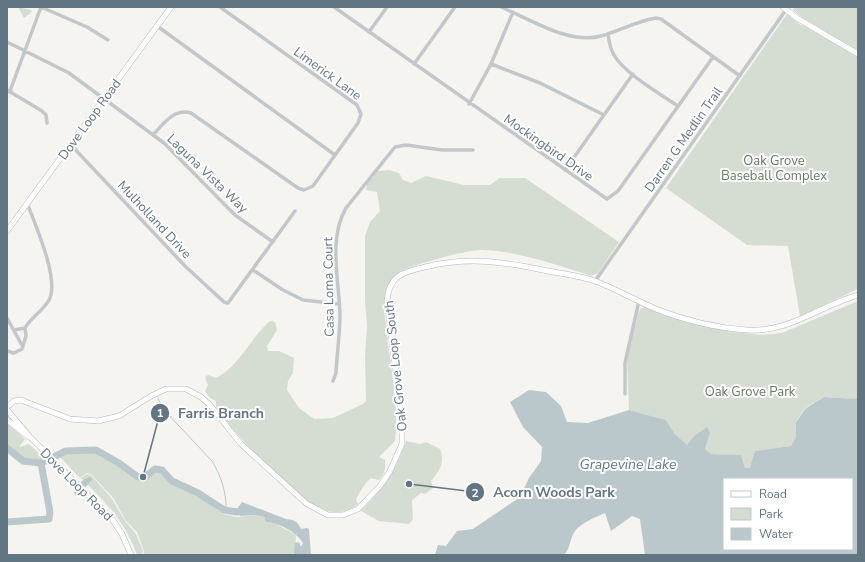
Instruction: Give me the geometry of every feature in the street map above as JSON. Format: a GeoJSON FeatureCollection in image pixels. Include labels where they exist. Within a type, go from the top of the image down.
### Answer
{"type":"FeatureCollection","features":[{"type":"Feature","properties":{"kind":"street"},"geometry":{"type":"LineString","coordinates":[[47,123],[46,115],[42,111],[8,90],[41,7],[87,27],[108,40]]}},
{"type":"Feature","properties":{"kind":"street","name":"Dove Loop Road"},"geometry":{"type":"LineString","coordinates":[[7,231],[171,7]]}},
{"type":"Feature","properties":{"kind":"street","name":"Limerick Lane"},"geometry":{"type":"LineString","coordinates":[[153,135],[172,116],[183,112],[191,113],[239,145],[298,188],[304,190],[313,186],[358,123],[361,114],[359,107],[220,7]]}},
{"type":"Feature","properties":{"kind":"street","name":"Mockingbird Drive"},"geometry":{"type":"LineString","coordinates":[[334,7],[603,198],[610,199],[618,191],[713,57]]}},
{"type":"Feature","properties":{"kind":"street"},"geometry":{"type":"LineString","coordinates":[[369,32],[387,7]]}},
{"type":"Feature","properties":{"kind":"street"},"geometry":{"type":"LineString","coordinates":[[414,64],[455,7]]}},
{"type":"Feature","properties":{"kind":"street"},"geometry":{"type":"LineString","coordinates":[[501,7],[570,37],[592,38],[656,18],[661,19],[740,76]]}},
{"type":"Feature","properties":{"kind":"street"},"geometry":{"type":"LineString","coordinates":[[786,8],[796,18],[858,54]]}},
{"type":"Feature","properties":{"kind":"street","name":"Darren G Medlin Trail"},"geometry":{"type":"LineString","coordinates":[[595,281],[740,76],[786,8]]}},
{"type":"Feature","properties":{"kind":"street"},"geometry":{"type":"LineString","coordinates":[[470,104],[491,64],[513,12]]}},
{"type":"Feature","properties":{"kind":"street"},"geometry":{"type":"LineString","coordinates":[[157,26],[335,155]]}},
{"type":"Feature","properties":{"kind":"street"},"geometry":{"type":"LineString","coordinates":[[608,34],[613,54],[633,74],[678,106]]}},
{"type":"Feature","properties":{"kind":"street","name":"Laguna Vista Way"},"geometry":{"type":"LineString","coordinates":[[7,42],[69,74],[153,135],[173,151],[235,215],[273,242]]}},
{"type":"Feature","properties":{"kind":"street"},"geometry":{"type":"LineString","coordinates":[[491,64],[540,83],[604,115]]}},
{"type":"Feature","properties":{"kind":"street"},"geometry":{"type":"LineString","coordinates":[[565,170],[633,74]]}},
{"type":"Feature","properties":{"kind":"street","name":"Mulholland Drive"},"geometry":{"type":"LineString","coordinates":[[70,144],[185,266],[224,302],[228,304],[253,270]]}},
{"type":"Feature","properties":{"kind":"street","name":"Casa Loma Court"},"geometry":{"type":"LineString","coordinates":[[333,381],[336,373],[339,304],[336,239],[341,216],[360,188],[390,151],[395,147],[406,145],[442,150],[473,150]]}},
{"type":"Feature","properties":{"kind":"street"},"geometry":{"type":"LineString","coordinates":[[7,351],[21,351],[23,347],[25,328],[49,300],[53,288],[47,258],[27,203]]}},
{"type":"Feature","properties":{"kind":"street"},"geometry":{"type":"LineString","coordinates":[[295,212],[253,270],[283,290],[303,300],[339,304]]}},
{"type":"Feature","properties":{"kind":"street","name":"Oak Grove Loop South"},"geometry":{"type":"LineString","coordinates":[[7,407],[14,401],[22,400],[70,419],[98,421],[119,416],[151,396],[166,389],[186,389],[201,397],[210,405],[242,444],[307,504],[328,515],[344,515],[358,509],[380,486],[390,471],[402,444],[402,420],[387,301],[388,289],[396,277],[405,272],[440,264],[491,261],[509,263],[595,281],[668,313],[699,322],[746,330],[765,330],[788,325],[847,298],[858,295]]}},
{"type":"Feature","properties":{"kind":"street"},"geometry":{"type":"LineString","coordinates":[[625,394],[624,363],[639,301]]}},
{"type":"Feature","properties":{"kind":"street"},"geometry":{"type":"LineString","coordinates":[[7,318],[23,347]]}},
{"type":"Feature","properties":{"kind":"street"},"geometry":{"type":"LineString","coordinates":[[14,330],[25,328]]}},
{"type":"Feature","properties":{"kind":"street","name":"Dove Loop Road"},"geometry":{"type":"LineString","coordinates":[[7,410],[30,437],[112,519],[122,534],[131,555]]}},
{"type":"Feature","properties":{"kind":"street","name":"Dove Loop Road"},"geometry":{"type":"LineString","coordinates":[[7,420],[22,433],[30,437]]}},
{"type":"Feature","properties":{"kind":"green space"},"geometry":{"type":"Polygon","coordinates":[[[18,7],[31,10],[32,12],[24,18],[18,7]]]}},
{"type":"Feature","properties":{"kind":"green space","name":"Oak Grove Baseball Complex"},"geometry":{"type":"Polygon","coordinates":[[[795,7],[858,7],[858,289],[800,316],[788,246],[747,245],[666,188],[787,14],[802,26],[805,20],[793,10],[795,7]]]}},
{"type":"Feature","properties":{"kind":"green space"},"geometry":{"type":"Polygon","coordinates":[[[389,170],[399,173],[403,180],[411,183],[426,176],[464,185],[490,185],[500,178],[525,178],[619,242],[598,273],[591,276],[520,255],[491,250],[479,250],[417,265],[405,269],[394,276],[387,286],[385,293],[384,314],[394,388],[396,414],[395,441],[379,457],[385,460],[385,468],[382,476],[379,480],[371,478],[367,482],[357,497],[356,500],[358,504],[344,511],[331,512],[315,506],[300,495],[251,449],[224,418],[216,407],[216,401],[210,398],[205,391],[208,385],[205,377],[208,375],[216,378],[231,367],[270,321],[275,322],[277,330],[267,346],[268,351],[279,351],[294,358],[293,373],[288,381],[287,390],[299,408],[314,419],[333,418],[363,404],[366,401],[365,358],[367,325],[365,300],[365,236],[370,222],[380,211],[377,192],[366,190],[367,184],[378,171],[389,170]]]}},
{"type":"Feature","properties":{"kind":"green space","name":"Oak Grove Park"},"geometry":{"type":"Polygon","coordinates":[[[858,301],[858,399],[824,397],[806,407],[796,421],[796,437],[791,446],[755,451],[751,468],[745,468],[741,455],[711,454],[705,449],[710,433],[693,437],[687,445],[674,433],[666,420],[629,410],[627,360],[638,314],[641,308],[647,307],[676,318],[726,331],[761,335],[782,333],[858,301]]]}},
{"type":"Feature","properties":{"kind":"green space"},"geometry":{"type":"Polygon","coordinates":[[[7,423],[25,439],[19,447],[29,444],[46,460],[34,464],[29,463],[7,448],[7,423]]]}},
{"type":"Feature","properties":{"kind":"green space"},"geometry":{"type":"Polygon","coordinates":[[[406,441],[420,444],[426,442],[440,449],[442,458],[441,466],[431,481],[433,488],[425,494],[421,493],[412,500],[413,519],[409,524],[379,521],[361,511],[388,479],[398,461],[406,441]]]}},
{"type":"Feature","properties":{"kind":"green space"},"geometry":{"type":"Polygon","coordinates":[[[87,451],[95,452],[119,465],[136,479],[145,479],[158,471],[161,472],[173,484],[198,496],[223,514],[237,517],[256,515],[264,517],[266,522],[271,521],[296,535],[295,554],[143,555],[144,551],[137,532],[126,521],[114,499],[92,475],[87,473],[80,478],[58,455],[87,451]]]}},
{"type":"Feature","properties":{"kind":"green space"},"geometry":{"type":"Polygon","coordinates":[[[87,474],[92,476],[112,499],[125,521],[136,534],[143,551],[141,555],[137,555],[128,534],[117,517],[88,485],[93,479],[83,480],[81,478],[87,474]]]}},
{"type":"Feature","properties":{"kind":"water","name":"Grapevine Lake"},"geometry":{"type":"Polygon","coordinates":[[[529,390],[546,392],[561,406],[567,422],[588,423],[629,410],[666,420],[674,433],[687,445],[693,437],[707,427],[710,433],[705,449],[711,454],[741,455],[745,468],[750,468],[755,451],[791,446],[796,437],[796,422],[806,408],[824,397],[858,399],[858,555],[645,555],[640,519],[632,516],[611,531],[605,513],[589,520],[575,531],[564,555],[435,555],[438,545],[446,546],[457,531],[473,529],[520,497],[529,478],[541,461],[542,447],[523,427],[510,402],[529,390]]]}},
{"type":"Feature","properties":{"kind":"water"},"geometry":{"type":"Polygon","coordinates":[[[89,477],[93,479],[77,497],[74,493],[76,489],[83,480],[89,477]]]}},
{"type":"Feature","properties":{"kind":"water"},"geometry":{"type":"Polygon","coordinates":[[[242,502],[286,519],[294,520],[301,529],[309,529],[311,555],[294,555],[295,543],[299,542],[301,547],[303,543],[296,535],[286,528],[271,522],[266,522],[264,517],[256,515],[240,516],[237,509],[242,502]]]}},
{"type":"Feature","properties":{"kind":"waterway"},"geometry":{"type":"LineString","coordinates":[[158,398],[163,409],[212,461],[223,485],[226,498],[226,511]]}},
{"type":"Feature","properties":{"kind":"waterway"},"geometry":{"type":"LineString","coordinates":[[7,448],[23,461],[41,463]]}},
{"type":"Feature","properties":{"kind":"waterway"},"geometry":{"type":"LineString","coordinates":[[7,522],[49,519],[50,512],[41,463],[66,451],[96,450],[119,463],[138,477],[146,476],[155,469],[162,470],[172,481],[198,493],[224,510],[237,512],[247,510]]}},
{"type":"Feature","properties":{"kind":"place","name":"Farris Branch"},"geometry":{"type":"Point","coordinates":[143,477]}},
{"type":"Feature","properties":{"kind":"place","name":"Acorn Woods Park"},"geometry":{"type":"Point","coordinates":[409,484]}}]}
